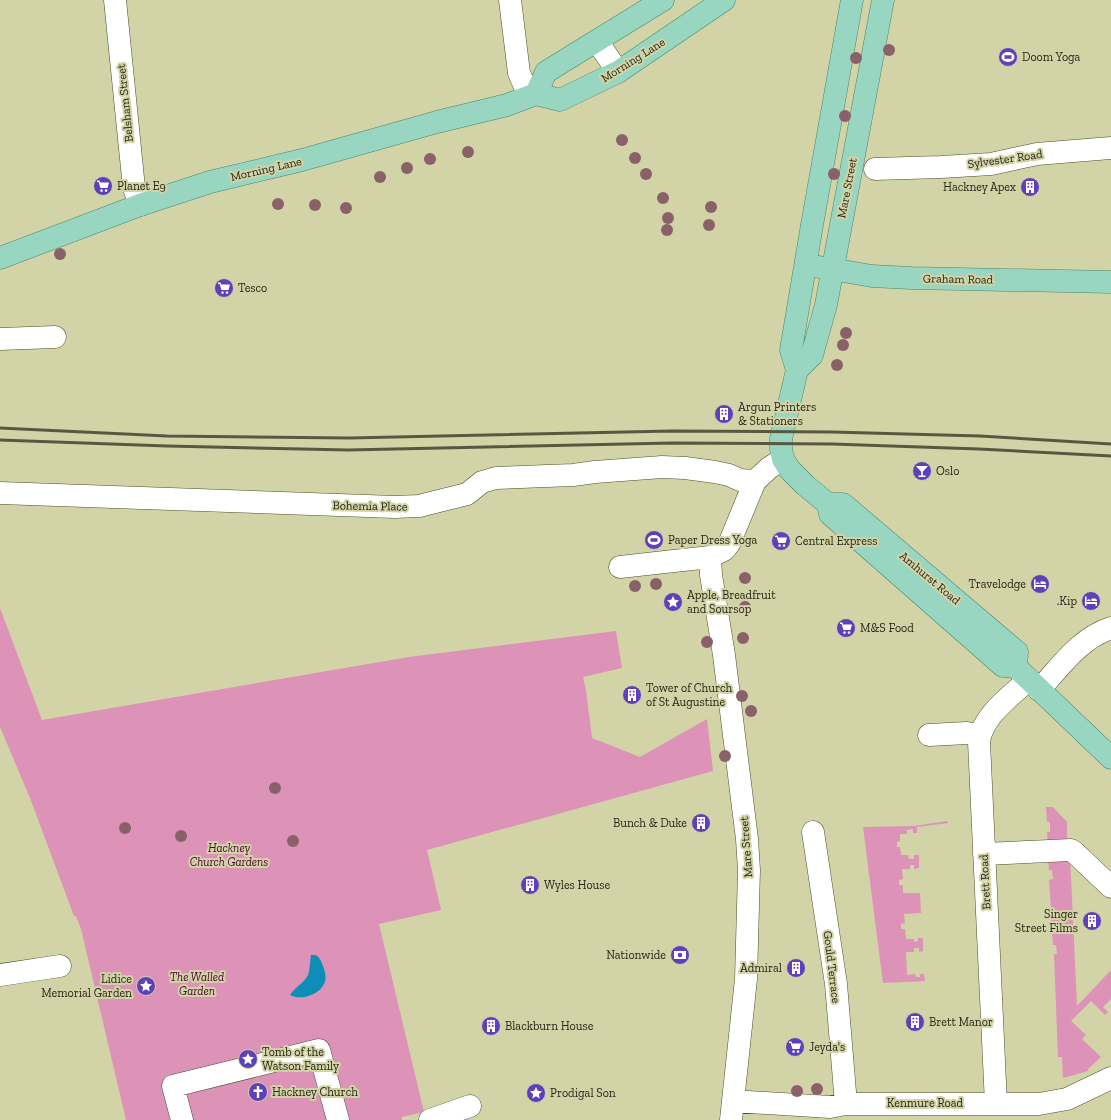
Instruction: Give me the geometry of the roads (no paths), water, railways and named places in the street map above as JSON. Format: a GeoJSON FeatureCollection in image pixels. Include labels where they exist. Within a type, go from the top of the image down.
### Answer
{"type":"FeatureCollection","features":[{"type":"Feature","properties":{"kind":"main road"},"geometry":{"type":"LineString","coordinates":[[533,95],[546,72],[663,0]]}},
{"type":"Feature","properties":{"kind":"main road","name":"Morning Lane"},"geometry":{"type":"LineString","coordinates":[[0,258],[140,205],[210,182],[302,160],[507,104],[533,95],[560,100],[618,72],[724,0]]}},
{"type":"Feature","properties":{"kind":"main road"},"geometry":{"type":"LineString","coordinates":[[783,459],[780,449],[781,439],[797,370],[791,350],[852,0]]}},
{"type":"Feature","properties":{"kind":"main road","name":"Mare Street"},"geometry":{"type":"LineString","coordinates":[[797,370],[812,355],[826,305],[883,0]]}},
{"type":"Feature","properties":{"kind":"main road","name":"Graham Road"},"geometry":{"type":"LineString","coordinates":[[806,265],[872,276],[1111,282]]}},
{"type":"Feature","properties":{"kind":"main road","name":"Amhurst Road"},"geometry":{"type":"LineString","coordinates":[[783,459],[790,470],[828,504],[830,514],[1003,666],[1028,679],[1111,758]]}},
{"type":"Feature","properties":{"kind":"street","name":"Belsham Street"},"geometry":{"type":"LineString","coordinates":[[115,0],[134,188],[140,205]]}},
{"type":"Feature","properties":{"kind":"street"},"geometry":{"type":"LineString","coordinates":[[510,0],[519,73],[533,95]]}},
{"type":"Feature","properties":{"kind":"street"},"geometry":{"type":"LineString","coordinates":[[597,41],[618,72]]}},
{"type":"Feature","properties":{"kind":"street","name":"Sylvester Road"},"geometry":{"type":"LineString","coordinates":[[875,169],[991,164],[1037,154],[1111,148]]}},
{"type":"Feature","properties":{"kind":"street"},"geometry":{"type":"LineString","coordinates":[[0,339],[55,337]]}},
{"type":"Feature","properties":{"kind":"street"},"geometry":{"type":"LineString","coordinates":[[620,567],[711,566],[729,544],[755,481],[769,468],[783,459]]}},
{"type":"Feature","properties":{"kind":"street","name":"Bohemia Place"},"geometry":{"type":"LineString","coordinates":[[0,493],[395,508],[419,506],[467,494],[482,482],[496,478],[573,475],[662,467],[716,472],[729,475],[740,480],[755,481]]}},
{"type":"Feature","properties":{"kind":"street","name":"Mare Street"},"geometry":{"type":"LineString","coordinates":[[711,566],[724,655],[747,839],[749,870],[746,979],[732,1111]]}},
{"type":"Feature","properties":{"kind":"street"},"geometry":{"type":"LineString","coordinates":[[929,735],[980,735],[989,718],[1028,679],[1080,646],[1089,638],[1111,628]]}},
{"type":"Feature","properties":{"kind":"street","name":"Brett Road"},"geometry":{"type":"LineString","coordinates":[[980,735],[996,1104]]}},
{"type":"Feature","properties":{"kind":"street","name":"Gould Terrace"},"geometry":{"type":"LineString","coordinates":[[813,832],[836,984],[846,1104]]}},
{"type":"Feature","properties":{"kind":"street"},"geometry":{"type":"LineString","coordinates":[[984,854],[1070,850],[1111,887]]}},
{"type":"Feature","properties":{"kind":"street"},"geometry":{"type":"LineString","coordinates":[[0,975],[60,966]]}},
{"type":"Feature","properties":{"kind":"street"},"geometry":{"type":"LineString","coordinates":[[182,1120],[173,1086],[319,1050],[338,1120]]}},
{"type":"Feature","properties":{"kind":"street","name":"Kenmure Road"},"geometry":{"type":"LineString","coordinates":[[732,1111],[846,1104],[1038,1104],[1067,1099],[1111,1078]]}},
{"type":"Feature","properties":{"kind":"street"},"geometry":{"type":"LineString","coordinates":[[430,1120],[470,1106]]}},
{"type":"Feature","properties":{"kind":"water"},"geometry":{"type":"Polygon","coordinates":[[[311,955],[316,955],[322,963],[325,975],[324,984],[322,988],[314,994],[304,997],[294,997],[290,995],[308,975],[311,955]]]}},
{"type":"Feature","properties":{"kind":"railway"},"geometry":{"type":"LineString","coordinates":[[0,428],[167,436],[349,438],[672,431],[832,432],[980,436],[1111,444]]}},
{"type":"Feature","properties":{"kind":"railway"},"geometry":{"type":"LineString","coordinates":[[0,440],[167,446],[348,450],[672,443],[832,444],[979,449],[1111,456]]}},
{"type":"Feature","properties":{"kind":"place","name":"Doom Yoga"},"geometry":{"type":"Point","coordinates":[1008,57]}},
{"type":"Feature","properties":{"kind":"place","name":"Planet E9"},"geometry":{"type":"Point","coordinates":[103,186]}},
{"type":"Feature","properties":{"kind":"place","name":"Hackney Apex"},"geometry":{"type":"Point","coordinates":[1030,187]}},
{"type":"Feature","properties":{"kind":"place","name":"Tesco"},"geometry":{"type":"Point","coordinates":[224,288]}},
{"type":"Feature","properties":{"kind":"place","name":"Argun Printers & Stationers"},"geometry":{"type":"Point","coordinates":[724,414]}},
{"type":"Feature","properties":{"kind":"place","name":"Oslo"},"geometry":{"type":"Point","coordinates":[922,471]}},
{"type":"Feature","properties":{"kind":"place","name":"Paper Dress Yoga"},"geometry":{"type":"Point","coordinates":[654,540]}},
{"type":"Feature","properties":{"kind":"place","name":"Central Express"},"geometry":{"type":"Point","coordinates":[781,541]}},
{"type":"Feature","properties":{"kind":"place","name":"Travelodge"},"geometry":{"type":"Point","coordinates":[1040,584]}},
{"type":"Feature","properties":{"kind":"place","name":".Kip"},"geometry":{"type":"Point","coordinates":[1091,601]}},
{"type":"Feature","properties":{"kind":"place","name":"Apple, Breadfruit and Soursop"},"geometry":{"type":"Point","coordinates":[673,602]}},
{"type":"Feature","properties":{"kind":"place","name":"M&S Food"},"geometry":{"type":"Point","coordinates":[846,628]}},
{"type":"Feature","properties":{"kind":"place","name":"Tower of Church of St Augustine"},"geometry":{"type":"Point","coordinates":[632,695]}},
{"type":"Feature","properties":{"kind":"place","name":"Bunch & Duke"},"geometry":{"type":"Point","coordinates":[701,823]}},
{"type":"Feature","properties":{"kind":"place","name":"Wyles House"},"geometry":{"type":"Point","coordinates":[530,885]}},
{"type":"Feature","properties":{"kind":"place","name":"Singer Street Films"},"geometry":{"type":"Point","coordinates":[1092,921]}},
{"type":"Feature","properties":{"kind":"place","name":"Nationwide"},"geometry":{"type":"Point","coordinates":[680,955]}},
{"type":"Feature","properties":{"kind":"place","name":"Admiral"},"geometry":{"type":"Point","coordinates":[796,968]}},
{"type":"Feature","properties":{"kind":"place","name":"Lidice Memorial Garden"},"geometry":{"type":"Point","coordinates":[146,986]}},
{"type":"Feature","properties":{"kind":"place","name":"Brett Manor"},"geometry":{"type":"Point","coordinates":[915,1022]}},
{"type":"Feature","properties":{"kind":"place","name":"Blackburn House"},"geometry":{"type":"Point","coordinates":[491,1026]}},
{"type":"Feature","properties":{"kind":"place","name":"Jeyda's"},"geometry":{"type":"Point","coordinates":[795,1047]}},
{"type":"Feature","properties":{"kind":"place","name":"Tomb of the Watson Family"},"geometry":{"type":"Point","coordinates":[248,1059]}},
{"type":"Feature","properties":{"kind":"place","name":"Hackney Church"},"geometry":{"type":"Point","coordinates":[258,1092]}},
{"type":"Feature","properties":{"kind":"place","name":"Prodigal Son"},"geometry":{"type":"Point","coordinates":[536,1093]}},
{"type":"Feature","properties":{"kind":"park label","name":"Hackney Church Gardens"},"geometry":{"type":"Point","coordinates":[229,855]}},
{"type":"Feature","properties":{"kind":"park label","name":"The Walled Garden"},"geometry":{"type":"Point","coordinates":[197,984]}}]}
